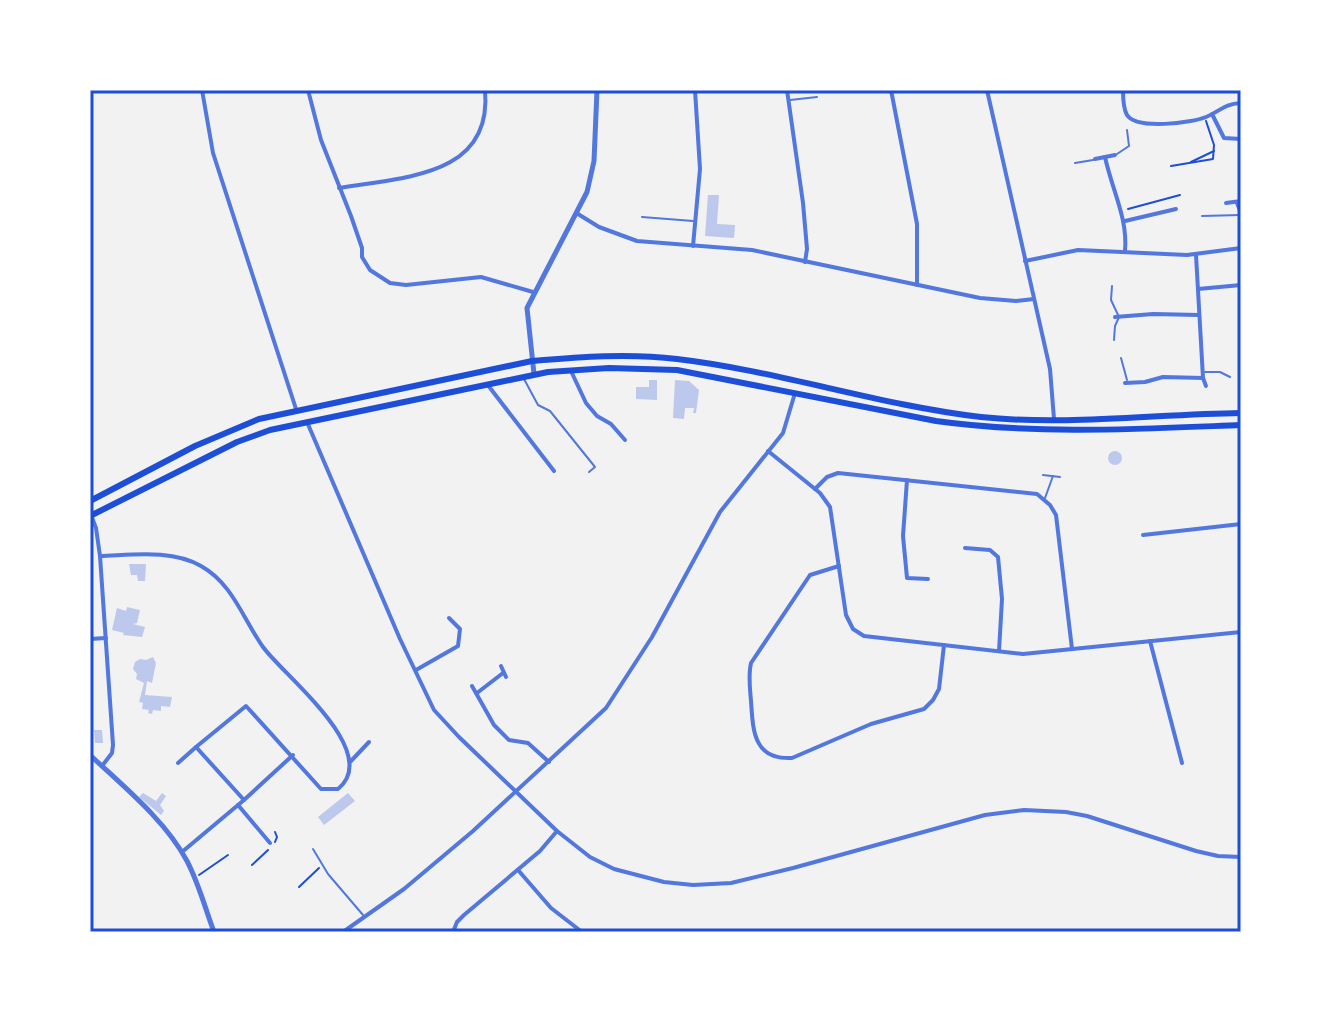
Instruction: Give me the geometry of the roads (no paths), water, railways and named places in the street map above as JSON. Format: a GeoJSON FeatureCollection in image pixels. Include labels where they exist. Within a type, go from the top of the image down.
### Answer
{"type":"FeatureCollection","features":[{"type":"Feature","properties":{"kind":"highway"},"geometry":{"type":"LineString","coordinates":[[90,501],[226,432],[259,419],[532,361],[610,355],[679,359],[982,417],[1054,419],[1241,413]]}},
{"type":"Feature","properties":{"kind":"highway"},"geometry":{"type":"LineString","coordinates":[[90,516],[237,442],[306,421],[534,374],[570,370],[677,370],[936,421],[992,428],[1055,431],[1241,425]]}},
{"type":"Feature","properties":{"kind":"street"},"geometry":{"type":"LineString","coordinates":[[202,90],[213,153],[296,409]]}},
{"type":"Feature","properties":{"kind":"street"},"geometry":{"type":"LineString","coordinates":[[308,90],[321,140],[362,248],[362,257],[381,280],[406,285],[481,277],[533,292]]}},
{"type":"Feature","properties":{"kind":"street"},"geometry":{"type":"LineString","coordinates":[[339,188],[433,172],[450,164],[466,151],[481,126],[486,107],[485,90]]}},
{"type":"Feature","properties":{"kind":"street"},"geometry":{"type":"LineString","coordinates":[[534,374],[526,315],[533,292],[578,214],[587,192],[594,161],[597,90]]}},
{"type":"Feature","properties":{"kind":"street"},"geometry":{"type":"LineString","coordinates":[[693,246],[700,169],[695,90]]}},
{"type":"Feature","properties":{"kind":"street"},"geometry":{"type":"LineString","coordinates":[[787,90],[803,203],[807,249],[804,263]]}},
{"type":"Feature","properties":{"kind":"street"},"geometry":{"type":"LineString","coordinates":[[891,90],[917,224],[917,285]]}},
{"type":"Feature","properties":{"kind":"street"},"geometry":{"type":"LineString","coordinates":[[987,90],[1050,369],[1054,419]]}},
{"type":"Feature","properties":{"kind":"street"},"geometry":{"type":"LineString","coordinates":[[1123,90],[1127,116],[1139,124],[1205,118],[1226,105],[1241,103]]}},
{"type":"Feature","properties":{"kind":"street"},"geometry":{"type":"LineString","coordinates":[[1212,114],[1221,136],[1241,139]]}},
{"type":"Feature","properties":{"kind":"street"},"geometry":{"type":"LineString","coordinates":[[1095,159],[1115,155]]}},
{"type":"Feature","properties":{"kind":"street"},"geometry":{"type":"LineString","coordinates":[[1105,157],[1111,186],[1125,221],[1125,252]]}},
{"type":"Feature","properties":{"kind":"street"},"geometry":{"type":"LineString","coordinates":[[1226,203],[1239,202],[1241,214]]}},
{"type":"Feature","properties":{"kind":"street"},"geometry":{"type":"LineString","coordinates":[[1125,221],[1176,209]]}},
{"type":"Feature","properties":{"kind":"street"},"geometry":{"type":"LineString","coordinates":[[578,214],[623,237],[654,244],[730,247],[980,298],[1034,299]]}},
{"type":"Feature","properties":{"kind":"street"},"geometry":{"type":"LineString","coordinates":[[1025,261],[1078,250],[1196,255],[1241,248]]}},
{"type":"Feature","properties":{"kind":"street"},"geometry":{"type":"LineString","coordinates":[[1196,255],[1206,386]]}},
{"type":"Feature","properties":{"kind":"street"},"geometry":{"type":"LineString","coordinates":[[1198,289],[1241,285]]}},
{"type":"Feature","properties":{"kind":"street"},"geometry":{"type":"LineString","coordinates":[[1126,307],[1127,316]]}},
{"type":"Feature","properties":{"kind":"street"},"geometry":{"type":"LineString","coordinates":[[1117,317],[1199,315]]}},
{"type":"Feature","properties":{"kind":"street"},"geometry":{"type":"LineString","coordinates":[[570,370],[586,403],[625,440]]}},
{"type":"Feature","properties":{"kind":"street"},"geometry":{"type":"LineString","coordinates":[[1129,383],[1134,372]]}},
{"type":"Feature","properties":{"kind":"street"},"geometry":{"type":"LineString","coordinates":[[1129,383],[1163,377],[1203,378]]}},
{"type":"Feature","properties":{"kind":"street"},"geometry":{"type":"LineString","coordinates":[[487,384],[554,471]]}},
{"type":"Feature","properties":{"kind":"street"},"geometry":{"type":"LineString","coordinates":[[343,932],[429,868],[597,719],[619,691],[652,637],[720,512],[786,426],[795,393]]}},
{"type":"Feature","properties":{"kind":"street"},"geometry":{"type":"LineString","coordinates":[[306,421],[434,710],[557,831],[590,857],[614,869],[652,880],[693,885],[731,883],[985,815],[1024,810],[1087,816],[1196,851],[1241,857]]}},
{"type":"Feature","properties":{"kind":"street"},"geometry":{"type":"LineString","coordinates":[[768,451],[815,489],[830,507],[846,615],[858,632],[873,638],[1023,654],[1241,632]]}},
{"type":"Feature","properties":{"kind":"street"},"geometry":{"type":"LineString","coordinates":[[815,489],[827,477],[838,473],[1029,492],[1044,499],[1056,515],[1072,649]]}},
{"type":"Feature","properties":{"kind":"street"},"geometry":{"type":"LineString","coordinates":[[907,480],[903,536],[907,578],[928,579]]}},
{"type":"Feature","properties":{"kind":"street"},"geometry":{"type":"LineString","coordinates":[[90,516],[96,528],[100,556],[113,745],[112,753],[102,766]]}},
{"type":"Feature","properties":{"kind":"street"},"geometry":{"type":"LineString","coordinates":[[1143,535],[1241,524]]}},
{"type":"Feature","properties":{"kind":"street"},"geometry":{"type":"LineString","coordinates":[[965,548],[990,550],[998,557],[1002,599],[999,652]]}},
{"type":"Feature","properties":{"kind":"street"},"geometry":{"type":"LineString","coordinates":[[100,556],[179,557],[202,566],[222,581],[264,649],[330,721],[343,742],[350,770],[343,785],[325,791],[315,784],[293,755],[246,706],[178,763]]}},
{"type":"Feature","properties":{"kind":"street"},"geometry":{"type":"LineString","coordinates":[[839,566],[814,572],[807,578],[751,663],[749,674],[754,736],[765,751],[777,757],[792,758],[871,724],[924,709],[939,689],[944,645]]}},
{"type":"Feature","properties":{"kind":"street"},"geometry":{"type":"LineString","coordinates":[[416,670],[458,646],[460,629],[449,618]]}},
{"type":"Feature","properties":{"kind":"street"},"geometry":{"type":"LineString","coordinates":[[90,639],[106,638]]}},
{"type":"Feature","properties":{"kind":"street"},"geometry":{"type":"LineString","coordinates":[[1149,641],[1182,763]]}},
{"type":"Feature","properties":{"kind":"street"},"geometry":{"type":"LineString","coordinates":[[477,693],[505,675],[501,666]]}},
{"type":"Feature","properties":{"kind":"street"},"geometry":{"type":"LineString","coordinates":[[472,686],[494,725],[509,740],[528,743],[549,762]]}},
{"type":"Feature","properties":{"kind":"street"},"geometry":{"type":"LineString","coordinates":[[350,762],[369,742]]}},
{"type":"Feature","properties":{"kind":"street"},"geometry":{"type":"LineString","coordinates":[[196,747],[244,800]]}},
{"type":"Feature","properties":{"kind":"street"},"geometry":{"type":"LineString","coordinates":[[1179,753],[1188,750]]}},
{"type":"Feature","properties":{"kind":"street"},"geometry":{"type":"LineString","coordinates":[[90,755],[159,822],[182,852],[195,878],[214,932]]}},
{"type":"Feature","properties":{"kind":"street"},"geometry":{"type":"LineString","coordinates":[[182,852],[293,755]]}},
{"type":"Feature","properties":{"kind":"street"},"geometry":{"type":"LineString","coordinates":[[238,805],[270,843]]}},
{"type":"Feature","properties":{"kind":"street"},"geometry":{"type":"LineString","coordinates":[[453,932],[464,915],[518,870],[557,831]]}},
{"type":"Feature","properties":{"kind":"street"},"geometry":{"type":"LineString","coordinates":[[518,870],[551,908],[582,932]]}},
{"type":"Feature","properties":{"kind":"lane"},"geometry":{"type":"LineString","coordinates":[[788,100],[817,97]]}},
{"type":"Feature","properties":{"kind":"lane"},"geometry":{"type":"LineString","coordinates":[[1115,155],[1129,146],[1127,130]]}},
{"type":"Feature","properties":{"kind":"lane"},"geometry":{"type":"LineString","coordinates":[[1075,163],[1095,159]]}},
{"type":"Feature","properties":{"kind":"lane"},"geometry":{"type":"LineString","coordinates":[[1202,216],[1241,214]]}},
{"type":"Feature","properties":{"kind":"lane"},"geometry":{"type":"LineString","coordinates":[[642,217],[696,221]]}},
{"type":"Feature","properties":{"kind":"lane"},"geometry":{"type":"LineString","coordinates":[[1112,286],[1111,300],[1117,317],[1114,340]]}},
{"type":"Feature","properties":{"kind":"lane"},"geometry":{"type":"LineString","coordinates":[[1121,358],[1129,383]]}},
{"type":"Feature","properties":{"kind":"lane"},"geometry":{"type":"LineString","coordinates":[[1203,372],[1220,372],[1230,377]]}},
{"type":"Feature","properties":{"kind":"lane"},"geometry":{"type":"LineString","coordinates":[[523,377],[538,405],[550,411],[595,467],[589,472]]}},
{"type":"Feature","properties":{"kind":"lane"},"geometry":{"type":"LineString","coordinates":[[1043,475],[1060,477]]}},
{"type":"Feature","properties":{"kind":"lane"},"geometry":{"type":"LineString","coordinates":[[1044,499],[1053,476]]}},
{"type":"Feature","properties":{"kind":"lane"},"geometry":{"type":"LineString","coordinates":[[313,849],[364,917]]}}]}
